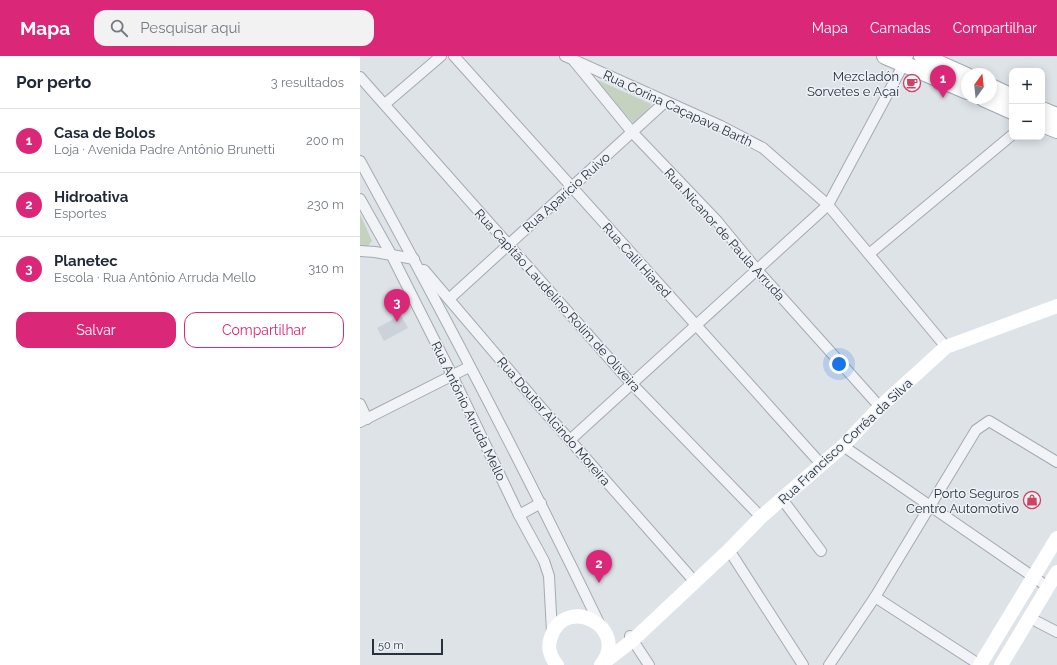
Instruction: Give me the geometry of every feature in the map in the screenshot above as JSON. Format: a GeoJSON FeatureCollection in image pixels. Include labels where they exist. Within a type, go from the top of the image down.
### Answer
{"type":"FeatureCollection","features":[{"type":"Feature","properties":{"kind":"main road"},"geometry":{"type":"LineString","coordinates":[[885,56],[906,60],[961,88]]}},
{"type":"Feature","properties":{"kind":"main road"},"geometry":{"type":"LineString","coordinates":[[922,56],[961,73]]}},
{"type":"Feature","properties":{"kind":"main road"},"geometry":{"type":"LineString","coordinates":[[997,90],[1009,96]]}},
{"type":"Feature","properties":{"kind":"main road"},"geometry":{"type":"LineString","coordinates":[[996,104],[1009,110]]}},
{"type":"Feature","properties":{"kind":"main road"},"geometry":{"type":"LineString","coordinates":[[1045,111],[1057,116]]}},
{"type":"Feature","properties":{"kind":"main road"},"geometry":{"type":"LineString","coordinates":[[1045,125],[1057,130]]}},
{"type":"Feature","properties":{"kind":"main road","name":"Rua Francisco Corrêa da Silva"},"geometry":{"type":"LineString","coordinates":[[601,664],[635,636],[695,582],[761,518],[843,446],[880,407],[946,347],[1057,306]]}},
{"type":"Feature","properties":{"kind":"main road"},"geometry":{"type":"LineString","coordinates":[[980,665],[1057,538]]}},
{"type":"Feature","properties":{"kind":"main road"},"geometry":{"type":"LineString","coordinates":[[1001,665],[1057,572]]}},
{"type":"Feature","properties":{"kind":"main road"},"geometry":{"type":"LineString","coordinates":[[549,665],[549,641],[552,632],[558,624],[566,619],[575,616],[585,616],[594,620],[603,629],[621,639],[635,636]]}},
{"type":"Feature","properties":{"kind":"main road"},"geometry":{"type":"LineString","coordinates":[[601,664],[608,652],[608,645],[603,629]]}},
{"type":"Feature","properties":{"kind":"main road"},"geometry":{"type":"LineString","coordinates":[[549,650],[557,665]]}},
{"type":"Feature","properties":{"kind":"street"},"geometry":{"type":"LineString","coordinates":[[385,104],[441,56]]}},
{"type":"Feature","properties":{"kind":"street","name":"Rua Calil Hiared"},"geometry":{"type":"LineString","coordinates":[[454,56],[821,464]]}},
{"type":"Feature","properties":{"kind":"street","name":"Rua Corina Caçapava Barth"},"geometry":{"type":"LineString","coordinates":[[569,58],[764,148],[828,205],[946,347]]}},
{"type":"Feature","properties":{"kind":"street","name":"Rua Nicanor de Paula Arruda"},"geometry":{"type":"LineString","coordinates":[[569,58],[632,132],[717,221],[758,271],[880,407]]}},
{"type":"Feature","properties":{"kind":"street"},"geometry":{"type":"LineString","coordinates":[[570,440],[695,325],[758,271],[828,205],[906,60]]}},
{"type":"Feature","properties":{"kind":"street","name":"Rua Capitão Laudelino Rolim de Oliveira"},"geometry":{"type":"LineString","coordinates":[[360,78],[385,104],[631,383],[761,518]]}},
{"type":"Feature","properties":{"kind":"street","name":"Rua Aparício Ruivo"},"geometry":{"type":"LineString","coordinates":[[450,299],[665,102]]}},
{"type":"Feature","properties":{"kind":"street"},"geometry":{"type":"LineString","coordinates":[[869,254],[1009,137]]}},
{"type":"Feature","properties":{"kind":"street"},"geometry":{"type":"LineString","coordinates":[[360,161],[414,259],[541,503],[603,629]]}},
{"type":"Feature","properties":{"kind":"street","name":"Rua Antônio Arruda Mello"},"geometry":{"type":"LineString","coordinates":[[360,199],[392,256],[452,375],[519,515],[544,561],[548,576],[552,632]]}},
{"type":"Feature","properties":{"kind":"street"},"geometry":{"type":"LineString","coordinates":[[360,251],[375,252],[414,259]]}},
{"type":"Feature","properties":{"kind":"street","name":"Rua Doutor Alcindo Moreira"},"geometry":{"type":"LineString","coordinates":[[414,259],[695,582]]}},
{"type":"Feature","properties":{"kind":"street"},"geometry":{"type":"LineString","coordinates":[[360,404],[363,421],[469,367]]}},
{"type":"Feature","properties":{"kind":"street"},"geometry":{"type":"LineString","coordinates":[[828,665],[875,597],[976,430],[989,421],[1057,462]]}},
{"type":"Feature","properties":{"kind":"street"},"geometry":{"type":"LineString","coordinates":[[843,446],[1048,587]]}},
{"type":"Feature","properties":{"kind":"street"},"geometry":{"type":"LineString","coordinates":[[782,499],[821,551]]}},
{"type":"Feature","properties":{"kind":"street"},"geometry":{"type":"LineString","coordinates":[[519,515],[541,503]]}},
{"type":"Feature","properties":{"kind":"street"},"geometry":{"type":"LineString","coordinates":[[729,550],[803,665]]}},
{"type":"Feature","properties":{"kind":"street"},"geometry":{"type":"LineString","coordinates":[[875,597],[980,665]]}},
{"type":"Feature","properties":{"kind":"street"},"geometry":{"type":"LineString","coordinates":[[1030,618],[1057,632]]}},
{"type":"Feature","properties":{"kind":"street"},"geometry":{"type":"LineString","coordinates":[[635,636],[649,665]]}},
{"type":"Feature","properties":{"kind":"shaded area"},"geometry":{"type":"Polygon","coordinates":[[[401,315],[408,328],[384,341],[377,328],[401,315]]]}},
{"type":"Feature","properties":{"kind":"green space"},"geometry":{"type":"Polygon","coordinates":[[[593,78],[651,104],[650,107],[634,124],[593,78]]]}},
{"type":"Feature","properties":{"kind":"green space"},"geometry":{"type":"Polygon","coordinates":[[[360,214],[372,241],[365,250],[360,250],[360,214]]]}},
{"type":"Feature","properties":{"kind":"place","name":"Mezcladón Sorvetes e Açaí"},"geometry":{"type":"Point","coordinates":[912,83]}},
{"type":"Feature","properties":{"kind":"place","name":"Casa de Bolos"},"geometry":{"type":"Point","coordinates":[943,98]}},
{"type":"Feature","properties":{"kind":"place","name":"Planetec"},"geometry":{"type":"Point","coordinates":[397,322]}},
{"type":"Feature","properties":{"kind":"place","name":"Porto Seguros Centro Automotivo"},"geometry":{"type":"Point","coordinates":[1032,500]}},
{"type":"Feature","properties":{"kind":"place","name":"Hidroativa"},"geometry":{"type":"Point","coordinates":[599,583]}}]}
